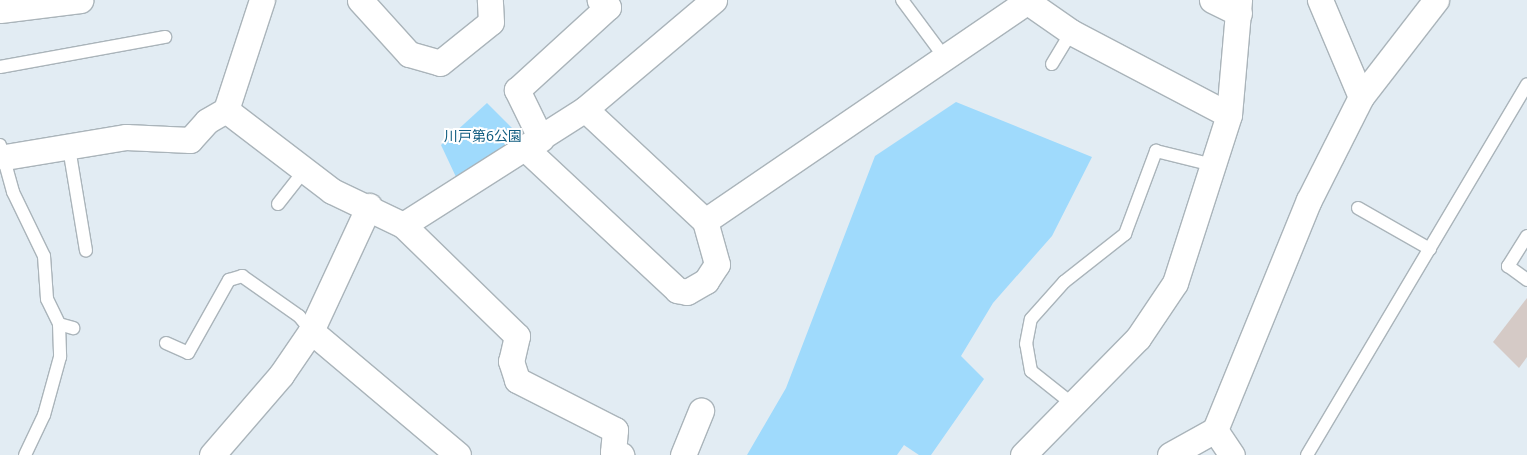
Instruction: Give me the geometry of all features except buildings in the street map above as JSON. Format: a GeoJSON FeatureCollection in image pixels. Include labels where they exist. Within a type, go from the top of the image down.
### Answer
{"type":"FeatureCollection","features":[{"type":"Feature","properties":{"kind":"street"},"geometry":{"type":"LineString","coordinates":[[0,10],[80,0]]}},
{"type":"Feature","properties":{"kind":"street"},"geometry":{"type":"LineString","coordinates":[[3,151],[69,148],[126,137],[190,140],[208,120],[226,110],[262,0]]}},
{"type":"Feature","properties":{"kind":"street"},"geometry":{"type":"LineString","coordinates":[[360,0],[409,54],[440,63],[491,22],[490,0]]}},
{"type":"Feature","properties":{"kind":"street"},"geometry":{"type":"LineString","coordinates":[[585,109],[704,221],[717,264],[706,281],[687,292],[677,290],[534,144],[517,90],[608,8],[600,0]]}},
{"type":"Feature","properties":{"kind":"street"},"geometry":{"type":"LineString","coordinates":[[403,224],[534,144],[585,109],[714,0]]}},
{"type":"Feature","properties":{"kind":"street"},"geometry":{"type":"LineString","coordinates":[[1023,455],[1075,406],[1138,338],[1175,283],[1209,164],[1229,115],[1239,7],[1212,0]]}},
{"type":"Feature","properties":{"kind":"street"},"geometry":{"type":"LineString","coordinates":[[1320,0],[1361,97]]}},
{"type":"Feature","properties":{"kind":"street"},"geometry":{"type":"LineString","coordinates":[[1170,455],[1215,430],[1308,200],[1361,97],[1436,0]]}},
{"type":"Feature","properties":{"kind":"street"},"geometry":{"type":"LineString","coordinates":[[704,221],[1027,1],[1071,32],[1229,115]]}},
{"type":"Feature","properties":{"kind":"street"},"geometry":{"type":"LineString","coordinates":[[226,110],[304,171],[332,190],[369,206],[403,224],[517,336],[511,361],[517,380],[615,430],[612,454]]}},
{"type":"Feature","properties":{"kind":"street"},"geometry":{"type":"LineString","coordinates":[[212,455],[281,375],[310,331],[369,206]]}},
{"type":"Feature","properties":{"kind":"street"},"geometry":{"type":"LineString","coordinates":[[310,331],[458,455]]}},
{"type":"Feature","properties":{"kind":"street"},"geometry":{"type":"LineString","coordinates":[[683,455],[701,411]]}},
{"type":"Feature","properties":{"kind":"street"},"geometry":{"type":"LineString","coordinates":[[1215,430],[1232,455]]}},
{"type":"Feature","properties":{"kind":"lane"},"geometry":{"type":"LineString","coordinates":[[902,0],[945,58]]}},
{"type":"Feature","properties":{"kind":"lane"},"geometry":{"type":"LineString","coordinates":[[1052,64],[1071,32]]}},
{"type":"Feature","properties":{"kind":"lane"},"geometry":{"type":"LineString","coordinates":[[0,67],[165,37]]}},
{"type":"Feature","properties":{"kind":"lane"},"geometry":{"type":"LineString","coordinates":[[1307,455],[1527,84]]}},
{"type":"Feature","properties":{"kind":"lane"},"geometry":{"type":"LineString","coordinates":[[69,148],[86,251]]}},
{"type":"Feature","properties":{"kind":"lane"},"geometry":{"type":"LineString","coordinates":[[3,151],[13,192],[44,256],[47,299],[59,324],[58,365],[44,415],[25,455]]}},
{"type":"Feature","properties":{"kind":"lane"},"geometry":{"type":"LineString","coordinates":[[1075,406],[1032,371],[1026,344],[1031,320],[1064,282],[1125,234],[1156,151],[1209,164]]}},
{"type":"Feature","properties":{"kind":"lane"},"geometry":{"type":"LineString","coordinates":[[278,204],[304,171]]}},
{"type":"Feature","properties":{"kind":"lane"},"geometry":{"type":"LineString","coordinates":[[1358,208],[1430,249]]}},
{"type":"Feature","properties":{"kind":"lane"},"geometry":{"type":"LineString","coordinates":[[1527,236],[1508,266],[1527,280]]}},
{"type":"Feature","properties":{"kind":"lane"},"geometry":{"type":"LineString","coordinates":[[166,344],[188,353],[229,280],[242,276],[300,316],[310,331]]}},
{"type":"Feature","properties":{"kind":"lane"},"geometry":{"type":"LineString","coordinates":[[59,324],[73,328]]}},
{"type":"Feature","properties":{"kind":"green space"},"geometry":{"type":"Polygon","coordinates":[[[956,102],[1092,157],[1052,236],[993,303],[961,356],[984,379],[931,455],[919,455],[904,445],[897,455],[747,455],[786,388],[875,156],[956,102]]]}},
{"type":"Feature","properties":{"kind":"green space","name":"川戸第6公園"},"geometry":{"type":"Polygon","coordinates":[[[487,103],[523,139],[456,177],[441,145],[487,103]]]}}]}
